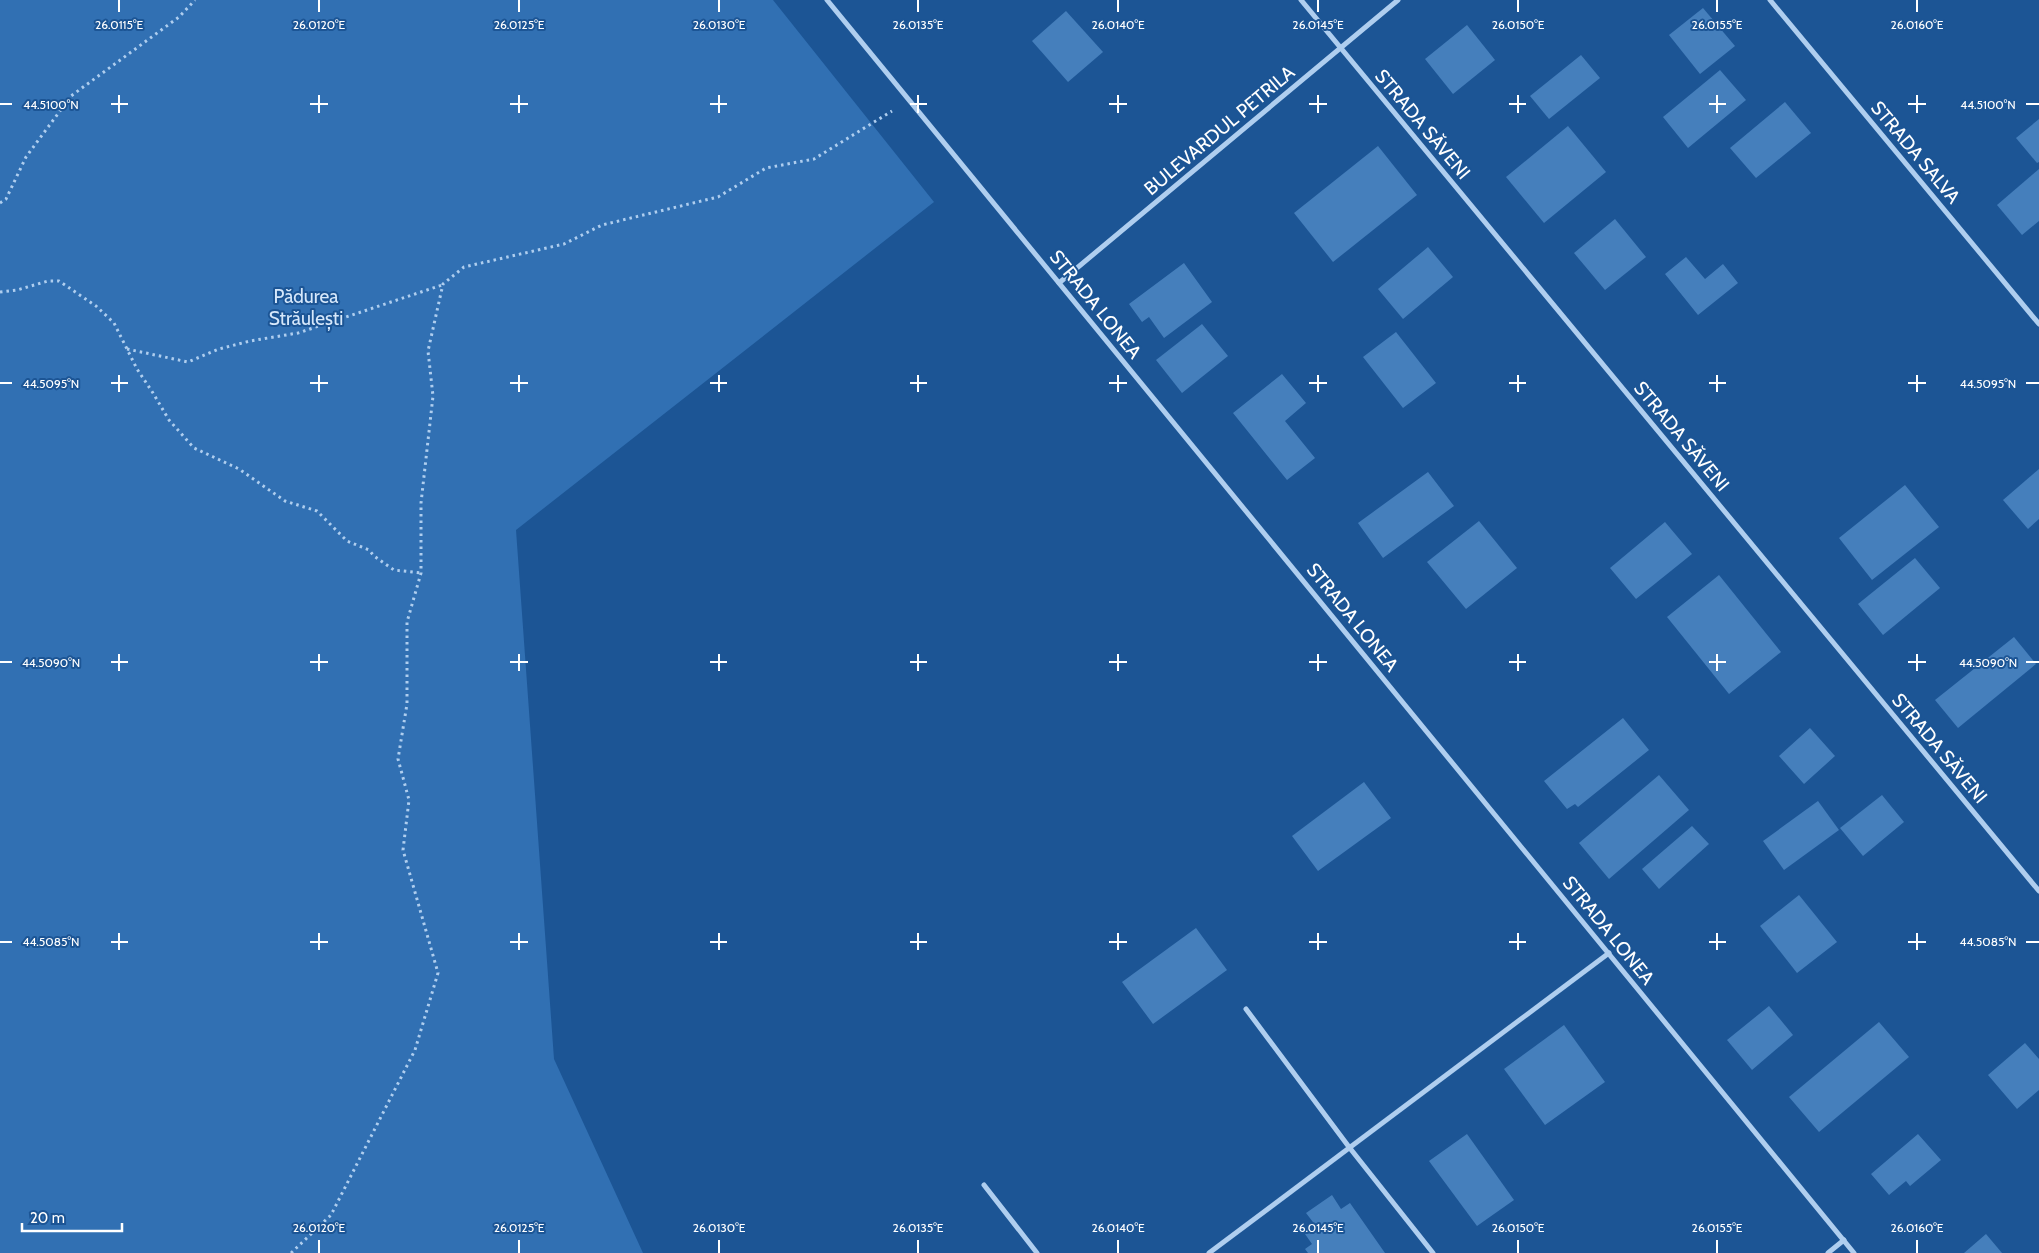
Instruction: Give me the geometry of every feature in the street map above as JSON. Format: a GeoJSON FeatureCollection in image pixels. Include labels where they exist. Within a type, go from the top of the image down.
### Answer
{"type":"FeatureCollection","features":[{"type":"Feature","properties":{"kind":"street","name":"STRADA LONEA"},"geometry":{"type":"LineString","coordinates":[[828,0],[1854,1253]]}},
{"type":"Feature","properties":{"kind":"street","name":"STRADA SĂVENI"},"geometry":{"type":"LineString","coordinates":[[1301,0],[2039,891]]}},
{"type":"Feature","properties":{"kind":"street","name":"BULEVARDUL PETRILA"},"geometry":{"type":"LineString","coordinates":[[1059,283],[1398,0]]}},
{"type":"Feature","properties":{"kind":"street","name":"STRADA SALVA"},"geometry":{"type":"LineString","coordinates":[[1770,0],[2039,324]]}},
{"type":"Feature","properties":{"kind":"street"},"geometry":{"type":"LineString","coordinates":[[1209,1253],[1609,953]]}},
{"type":"Feature","properties":{"kind":"street"},"geometry":{"type":"LineString","coordinates":[[1246,1009],[1349,1147],[1433,1253]]}},
{"type":"Feature","properties":{"kind":"street"},"geometry":{"type":"LineString","coordinates":[[984,1184],[1036,1253]]}},
{"type":"Feature","properties":{"kind":"street"},"geometry":{"type":"LineString","coordinates":[[1828,1253],[1844,1240]]}},
{"type":"Feature","properties":{"kind":"path"},"geometry":{"type":"LineString","coordinates":[[0,204],[6,198],[26,157],[71,96],[179,17],[195,0]]}},
{"type":"Feature","properties":{"kind":"path"},"geometry":{"type":"LineString","coordinates":[[127,349],[188,362],[219,349],[250,341],[298,333],[443,284],[464,267],[564,244],[602,225],[718,197],[766,168],[814,159],[909,100]]}},
{"type":"Feature","properties":{"kind":"path"},"geometry":{"type":"LineString","coordinates":[[0,292],[17,290],[48,281],[59,281],[96,306],[114,323],[136,369],[169,420],[194,448],[239,469],[285,501],[317,511],[347,541],[369,550],[374,556],[394,570],[421,573]]}},
{"type":"Feature","properties":{"kind":"path"},"geometry":{"type":"LineString","coordinates":[[290,1253],[332,1215],[415,1050],[438,973],[403,850],[409,800],[398,759],[407,704],[407,622],[421,573],[421,503],[433,396],[428,351],[443,284]]}},
{"type":"Feature","properties":{"kind":"green space","name":"Pădurea Străulești"},"geometry":{"type":"Polygon","coordinates":[[[0,0],[773,0],[934,202],[516,530],[554,1059],[643,1253],[0,1253],[0,0]]]}},
{"type":"Feature","properties":{"kind":"building"},"geometry":{"type":"Polygon","coordinates":[[[1703,8],[1735,46],[1700,74],[1669,35],[1703,8]]]}},
{"type":"Feature","properties":{"kind":"building"},"geometry":{"type":"Polygon","coordinates":[[[1066,11],[1103,52],[1068,82],[1032,41],[1066,11]]]}},
{"type":"Feature","properties":{"kind":"building"},"geometry":{"type":"Polygon","coordinates":[[[1467,25],[1495,60],[1453,94],[1425,59],[1467,25]]]}},
{"type":"Feature","properties":{"kind":"building"},"geometry":{"type":"Polygon","coordinates":[[[1581,55],[1600,78],[1549,119],[1530,96],[1581,55]]]}},
{"type":"Feature","properties":{"kind":"building"},"geometry":{"type":"Polygon","coordinates":[[[1720,70],[1746,100],[1688,148],[1663,117],[1720,70]]]}},
{"type":"Feature","properties":{"kind":"building"},"geometry":{"type":"Polygon","coordinates":[[[1785,102],[1811,133],[1756,178],[1730,148],[1785,102]]]}},
{"type":"Feature","properties":{"kind":"building"},"geometry":{"type":"Polygon","coordinates":[[[2039,119],[2039,162],[2037,163],[2016,138],[2039,119]]]}},
{"type":"Feature","properties":{"kind":"building"},"geometry":{"type":"Polygon","coordinates":[[[1568,126],[1606,172],[1544,223],[1506,177],[1568,126]]]}},
{"type":"Feature","properties":{"kind":"building"},"geometry":{"type":"Polygon","coordinates":[[[1378,146],[1417,195],[1333,262],[1294,213],[1378,146]]]}},
{"type":"Feature","properties":{"kind":"building"},"geometry":{"type":"Polygon","coordinates":[[[2039,169],[2039,221],[2022,235],[1997,205],[2039,169]]]}},
{"type":"Feature","properties":{"kind":"building"},"geometry":{"type":"Polygon","coordinates":[[[1615,219],[1646,257],[1605,290],[1574,253],[1615,219]]]}},
{"type":"Feature","properties":{"kind":"building"},"geometry":{"type":"Polygon","coordinates":[[[1428,247],[1453,277],[1403,319],[1378,289],[1428,247]]]}},
{"type":"Feature","properties":{"kind":"building"},"geometry":{"type":"Polygon","coordinates":[[[1686,257],[1705,279],[1723,264],[1738,283],[1698,315],[1665,274],[1686,257]]]}},
{"type":"Feature","properties":{"kind":"building"},"geometry":{"type":"Polygon","coordinates":[[[1184,263],[1212,302],[1164,338],[1149,317],[1142,322],[1129,304],[1184,263]]]}},
{"type":"Feature","properties":{"kind":"building"},"geometry":{"type":"Polygon","coordinates":[[[1202,324],[1228,356],[1182,393],[1156,360],[1202,324]]]}},
{"type":"Feature","properties":{"kind":"building"},"geometry":{"type":"Polygon","coordinates":[[[1396,332],[1436,383],[1403,408],[1363,357],[1396,332]]]}},
{"type":"Feature","properties":{"kind":"building"},"geometry":{"type":"Polygon","coordinates":[[[1282,374],[1306,403],[1285,421],[1315,458],[1287,480],[1233,413],[1282,374]]]}},
{"type":"Feature","properties":{"kind":"building"},"geometry":{"type":"Polygon","coordinates":[[[2039,469],[2039,519],[2028,529],[2003,500],[2039,469]]]}},
{"type":"Feature","properties":{"kind":"building"},"geometry":{"type":"Polygon","coordinates":[[[1428,472],[1454,506],[1383,558],[1358,523],[1428,472]]]}},
{"type":"Feature","properties":{"kind":"building"},"geometry":{"type":"Polygon","coordinates":[[[1905,485],[1939,527],[1872,580],[1839,538],[1905,485]]]}},
{"type":"Feature","properties":{"kind":"building"},"geometry":{"type":"Polygon","coordinates":[[[1479,521],[1517,568],[1466,609],[1427,562],[1479,521]]]}},
{"type":"Feature","properties":{"kind":"building"},"geometry":{"type":"Polygon","coordinates":[[[1665,522],[1692,554],[1636,599],[1610,568],[1665,522]]]}},
{"type":"Feature","properties":{"kind":"building"},"geometry":{"type":"Polygon","coordinates":[[[1915,558],[1940,588],[1883,635],[1858,604],[1915,558]]]}},
{"type":"Feature","properties":{"kind":"building"},"geometry":{"type":"Polygon","coordinates":[[[1719,575],[1781,652],[1729,694],[1667,617],[1719,575]]]}},
{"type":"Feature","properties":{"kind":"building"},"geometry":{"type":"Polygon","coordinates":[[[2014,637],[2036,664],[1958,728],[1935,700],[2014,637]]]}},
{"type":"Feature","properties":{"kind":"building"},"geometry":{"type":"Polygon","coordinates":[[[1623,718],[1649,750],[1578,807],[1575,804],[1567,809],[1544,781],[1623,718]]]}},
{"type":"Feature","properties":{"kind":"building"},"geometry":{"type":"Polygon","coordinates":[[[1810,728],[1835,756],[1804,784],[1779,756],[1810,728]]]}},
{"type":"Feature","properties":{"kind":"building"},"geometry":{"type":"Polygon","coordinates":[[[1659,775],[1689,810],[1609,879],[1579,843],[1659,775]]]}},
{"type":"Feature","properties":{"kind":"building"},"geometry":{"type":"Polygon","coordinates":[[[1364,782],[1391,818],[1318,871],[1292,836],[1364,782]]]}},
{"type":"Feature","properties":{"kind":"building"},"geometry":{"type":"Polygon","coordinates":[[[1882,795],[1904,822],[1863,856],[1840,828],[1882,795]]]}},
{"type":"Feature","properties":{"kind":"building"},"geometry":{"type":"Polygon","coordinates":[[[1818,801],[1839,830],[1784,870],[1763,841],[1818,801]]]}},
{"type":"Feature","properties":{"kind":"building"},"geometry":{"type":"Polygon","coordinates":[[[1692,826],[1709,844],[1659,889],[1642,869],[1692,826]]]}},
{"type":"Feature","properties":{"kind":"building"},"geometry":{"type":"Polygon","coordinates":[[[1799,895],[1837,942],[1797,973],[1760,926],[1799,895]]]}},
{"type":"Feature","properties":{"kind":"building"},"geometry":{"type":"Polygon","coordinates":[[[1196,928],[1227,970],[1153,1024],[1122,982],[1196,928]]]}},
{"type":"Feature","properties":{"kind":"building"},"geometry":{"type":"Polygon","coordinates":[[[1769,1006],[1793,1035],[1752,1070],[1727,1040],[1769,1006]]]}},
{"type":"Feature","properties":{"kind":"building"},"geometry":{"type":"Polygon","coordinates":[[[1879,1022],[1909,1057],[1819,1132],[1789,1097],[1879,1022]]]}},
{"type":"Feature","properties":{"kind":"building"},"geometry":{"type":"Polygon","coordinates":[[[1564,1025],[1605,1082],[1545,1125],[1504,1069],[1564,1025]]]}},
{"type":"Feature","properties":{"kind":"building"},"geometry":{"type":"Polygon","coordinates":[[[2025,1043],[2039,1059],[2039,1090],[2017,1109],[1988,1075],[2025,1043]]]}},
{"type":"Feature","properties":{"kind":"building"},"geometry":{"type":"Polygon","coordinates":[[[1467,1134],[1514,1200],[1477,1226],[1429,1161],[1467,1134]]]}},
{"type":"Feature","properties":{"kind":"building"},"geometry":{"type":"Polygon","coordinates":[[[1918,1134],[1941,1160],[1910,1186],[1906,1181],[1889,1195],[1871,1174],[1918,1134]]]}},
{"type":"Feature","properties":{"kind":"building"},"geometry":{"type":"Polygon","coordinates":[[[1332,1195],[1341,1209],[1350,1203],[1385,1253],[1308,1253],[1305,1249],[1312,1244],[1305,1234],[1316,1226],[1306,1213],[1332,1195]]]}},
{"type":"Feature","properties":{"kind":"building"},"geometry":{"type":"Polygon","coordinates":[[[1986,1234],[2002,1253],[1964,1253],[1986,1234]]]}}]}
